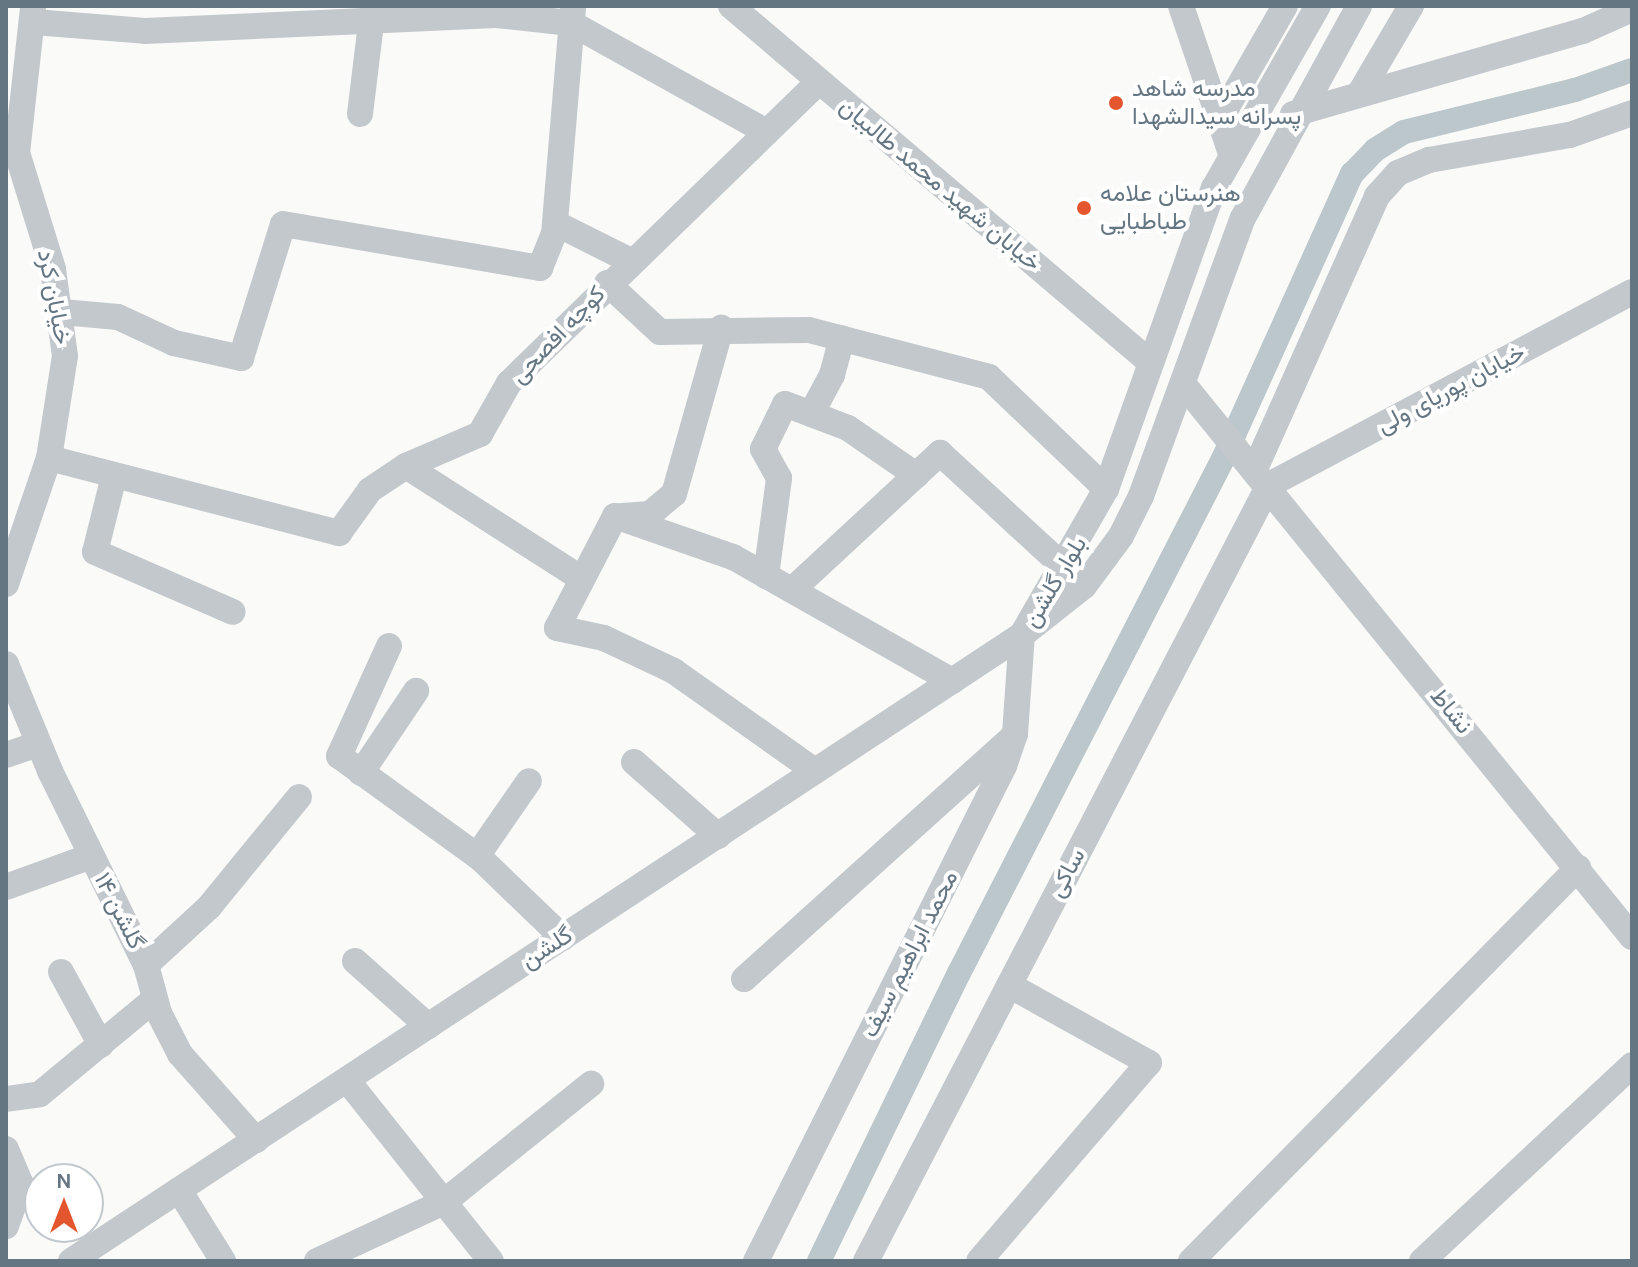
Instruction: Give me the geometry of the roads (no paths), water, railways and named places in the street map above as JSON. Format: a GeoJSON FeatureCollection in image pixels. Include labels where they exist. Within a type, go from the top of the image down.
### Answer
{"type":"FeatureCollection","features":[{"type":"Feature","properties":{"kind":"street","name":"خیابان شهید محمد طالبیان"},"geometry":{"type":"LineString","coordinates":[[731,6],[1151,363]]}},
{"type":"Feature","properties":{"kind":"street"},"geometry":{"type":"LineString","coordinates":[[1181,6],[1232,157]]}},
{"type":"Feature","properties":{"kind":"street"},"geometry":{"type":"LineString","coordinates":[[1220,119],[1285,6]]}},
{"type":"Feature","properties":{"kind":"street","name":"بلوار گلشن"},"geometry":{"type":"LineString","coordinates":[[1022,635],[1106,489],[1197,230],[1232,157],[1318,6]]}},
{"type":"Feature","properties":{"kind":"street","name":"بلوار گلشن"},"geometry":{"type":"LineString","coordinates":[[1022,635],[1084,586],[1121,536],[1184,385],[1243,218],[1359,6]]}},
{"type":"Feature","properties":{"kind":"street"},"geometry":{"type":"LineString","coordinates":[[1361,91],[1411,6]]}},
{"type":"Feature","properties":{"kind":"street"},"geometry":{"type":"LineString","coordinates":[[1263,103],[1297,115],[1361,91],[1583,31],[1632,9]]}},
{"type":"Feature","properties":{"kind":"street"},"geometry":{"type":"LineString","coordinates":[[360,114],[373,13]]}},
{"type":"Feature","properties":{"kind":"street"},"geometry":{"type":"LineString","coordinates":[[33,14],[145,31],[373,13],[572,15],[767,132]]}},
{"type":"Feature","properties":{"kind":"street","name":"خیابان کرد"},"geometry":{"type":"LineString","coordinates":[[6,584],[49,458],[65,356],[62,312],[12,160],[33,14]]}},
{"type":"Feature","properties":{"kind":"street"},"geometry":{"type":"LineString","coordinates":[[62,312],[118,317],[174,343],[241,358],[283,224],[540,268],[555,223],[572,15]]}},
{"type":"Feature","properties":{"kind":"street","name":"کوچه افصحی"},"geometry":{"type":"LineString","coordinates":[[49,458],[114,476],[228,500],[339,533],[370,490],[406,466],[480,434],[509,383],[607,283],[819,82]]}},
{"type":"Feature","properties":{"kind":"street","name":"ساکی"},"geometry":{"type":"LineString","coordinates":[[866,1261],[1009,985],[1262,477],[1377,196],[1398,173],[1429,160],[1570,135],[1632,113]]}},
{"type":"Feature","properties":{"kind":"street"},"geometry":{"type":"LineString","coordinates":[[555,223],[631,261]]}},
{"type":"Feature","properties":{"kind":"street"},"geometry":{"type":"LineString","coordinates":[[607,283],[660,332],[721,328],[809,330],[989,377],[1106,489]]}},
{"type":"Feature","properties":{"kind":"street","name":"خیابان پوریای ولی"},"geometry":{"type":"LineString","coordinates":[[1262,477],[1627,304]]}},
{"type":"Feature","properties":{"kind":"street"},"geometry":{"type":"LineString","coordinates":[[615,516],[650,514],[674,494],[721,328]]}},
{"type":"Feature","properties":{"kind":"street"},"geometry":{"type":"LineString","coordinates":[[811,414],[832,375],[842,338]]}},
{"type":"Feature","properties":{"kind":"street","name":"نشاط"},"geometry":{"type":"LineString","coordinates":[[1184,385],[1262,477],[1632,937]]}},
{"type":"Feature","properties":{"kind":"street"},"geometry":{"type":"LineString","coordinates":[[766,576],[779,478],[763,449],[785,404],[848,428],[916,475]]}},
{"type":"Feature","properties":{"kind":"street"},"geometry":{"type":"LineString","coordinates":[[792,590],[940,453],[1062,565]]}},
{"type":"Feature","properties":{"kind":"street"},"geometry":{"type":"LineString","coordinates":[[406,466],[582,579]]}},
{"type":"Feature","properties":{"kind":"street"},"geometry":{"type":"LineString","coordinates":[[114,476],[95,552],[233,612]]}},
{"type":"Feature","properties":{"kind":"street"},"geometry":{"type":"LineString","coordinates":[[615,516],[733,557],[952,681]]}},
{"type":"Feature","properties":{"kind":"street"},"geometry":{"type":"LineString","coordinates":[[615,516],[557,628],[604,638],[674,671],[815,771]]}},
{"type":"Feature","properties":{"kind":"street","name":"گلشن"},"geometry":{"type":"LineString","coordinates":[[71,1261],[1022,635]]}},
{"type":"Feature","properties":{"kind":"street","name":"محمد ابراهیم سیف"},"geometry":{"type":"LineString","coordinates":[[756,1261],[916,947],[1015,734],[1022,635]]}},
{"type":"Feature","properties":{"kind":"street"},"geometry":{"type":"LineString","coordinates":[[389,646],[339,756],[477,856],[563,938]]}},
{"type":"Feature","properties":{"kind":"street","name":"گلشن ۱۴"},"geometry":{"type":"LineString","coordinates":[[6,664],[38,744],[146,965],[155,999],[180,1054],[256,1140]]}},
{"type":"Feature","properties":{"kind":"street"},"geometry":{"type":"LineString","coordinates":[[361,773],[416,691]]}},
{"type":"Feature","properties":{"kind":"street"},"geometry":{"type":"LineString","coordinates":[[744,979],[1015,734]]}},
{"type":"Feature","properties":{"kind":"street"},"geometry":{"type":"LineString","coordinates":[[6,755],[38,744]]}},
{"type":"Feature","properties":{"kind":"street"},"geometry":{"type":"LineString","coordinates":[[634,762],[718,836]]}},
{"type":"Feature","properties":{"kind":"street"},"geometry":{"type":"LineString","coordinates":[[477,856],[529,781]]}},
{"type":"Feature","properties":{"kind":"street"},"geometry":{"type":"LineString","coordinates":[[146,965],[209,907],[299,797]]}},
{"type":"Feature","properties":{"kind":"street"},"geometry":{"type":"LineString","coordinates":[[6,887],[91,856]]}},
{"type":"Feature","properties":{"kind":"street"},"geometry":{"type":"LineString","coordinates":[[1191,1261],[1578,868]]}},
{"type":"Feature","properties":{"kind":"street"},"geometry":{"type":"LineString","coordinates":[[355,961],[428,1026]]}},
{"type":"Feature","properties":{"kind":"street"},"geometry":{"type":"LineString","coordinates":[[61,972],[101,1045]]}},
{"type":"Feature","properties":{"kind":"street"},"geometry":{"type":"LineString","coordinates":[[979,1261],[1149,1063],[1009,985]]}},
{"type":"Feature","properties":{"kind":"street"},"geometry":{"type":"LineString","coordinates":[[6,1099],[40,1094],[155,999]]}},
{"type":"Feature","properties":{"kind":"street"},"geometry":{"type":"LineString","coordinates":[[1422,1261],[1632,1065]]}},
{"type":"Feature","properties":{"kind":"street"},"geometry":{"type":"LineString","coordinates":[[347,1080],[491,1261]]}},
{"type":"Feature","properties":{"kind":"street"},"geometry":{"type":"LineString","coordinates":[[317,1261],[444,1202],[591,1084]]}},
{"type":"Feature","properties":{"kind":"street"},"geometry":{"type":"LineString","coordinates":[[6,1149],[21,1184],[6,1226]]}},
{"type":"Feature","properties":{"kind":"street"},"geometry":{"type":"LineString","coordinates":[[179,1190],[223,1261]]}},
{"type":"Feature","properties":{"kind":"waterway"},"geometry":{"type":"LineString","coordinates":[[819,1261],[959,973],[1224,457],[1352,174],[1375,150],[1404,132],[1575,90],[1632,70]]}},
{"type":"Feature","properties":{"kind":"place","name":"مدرسه شاهد پسرانه سیدالشهدا"},"geometry":{"type":"Point","coordinates":[1116,103]}},
{"type":"Feature","properties":{"kind":"place","name":"هنرستان علامه طباطبایی"},"geometry":{"type":"Point","coordinates":[1084,208]}}]}
